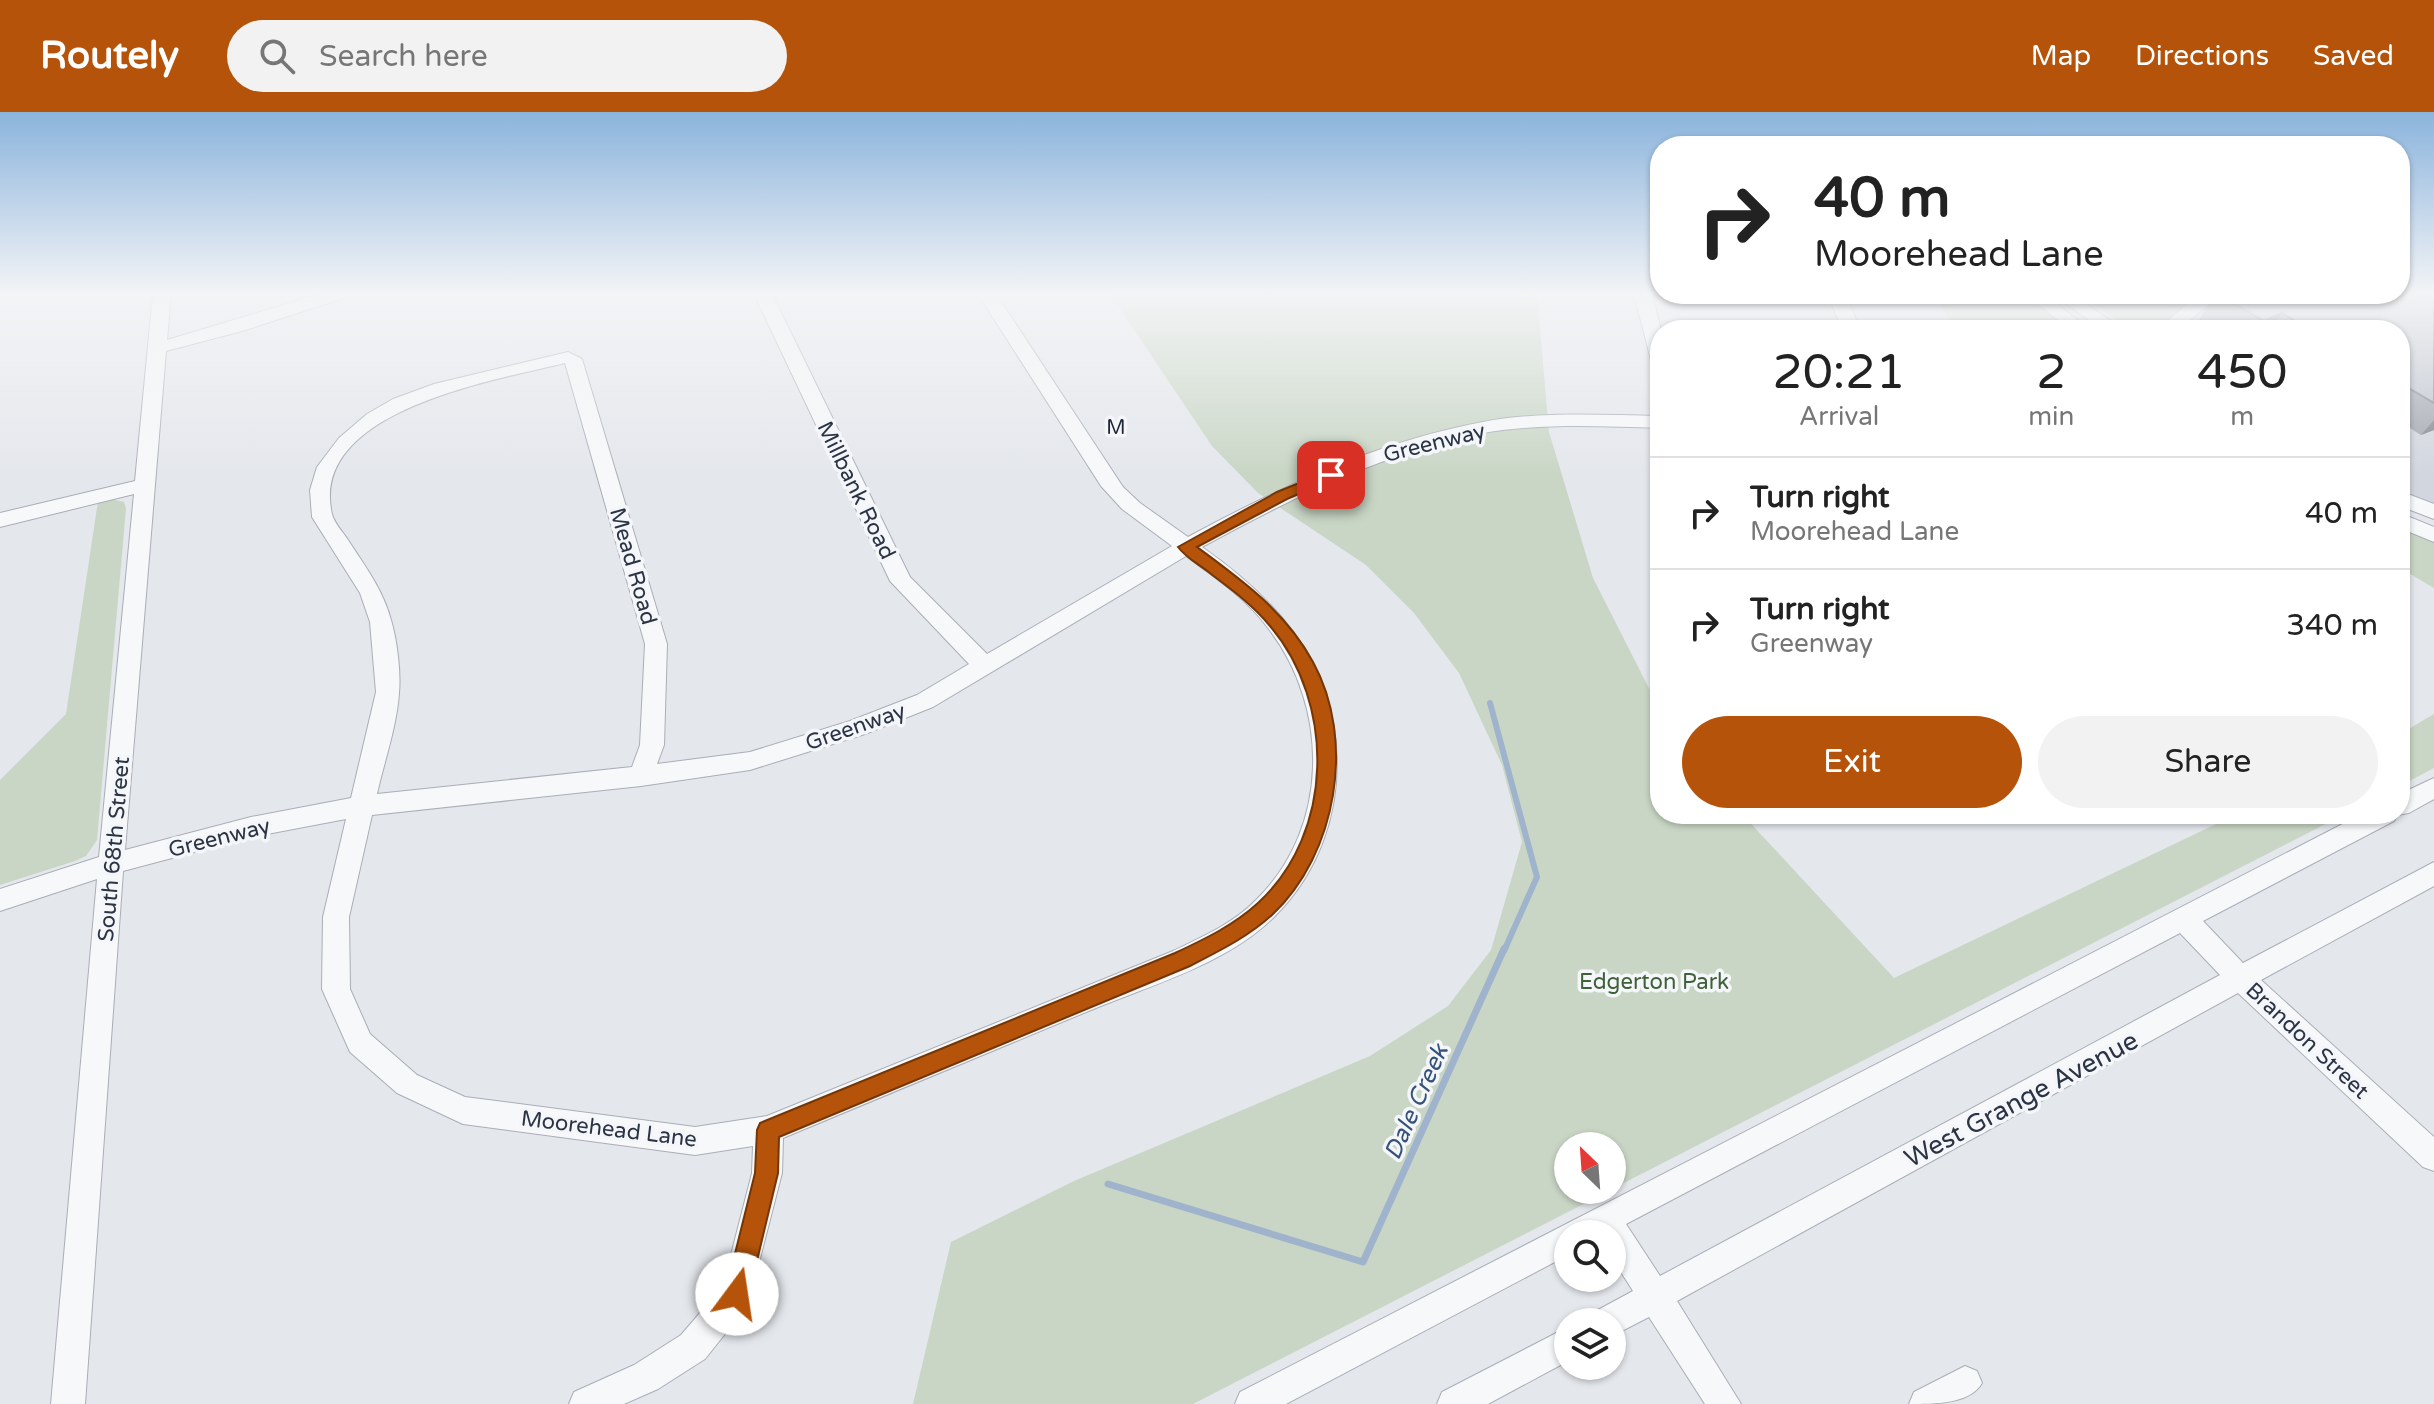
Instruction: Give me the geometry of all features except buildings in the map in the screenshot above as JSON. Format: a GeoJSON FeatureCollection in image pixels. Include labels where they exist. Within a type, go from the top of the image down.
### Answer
{"type":"FeatureCollection","features":[{"type":"Feature","properties":{"kind":"street","name":"South 68th Street"},"geometry":{"type":"LineString","coordinates":[[68,1404],[111,864],[158,354]]}},
{"type":"Feature","properties":{"kind":"street","name":"Millbank Road"},"geometry":{"type":"LineString","coordinates":[[792,354],[901,581],[983,664]]}},
{"type":"Feature","properties":{"kind":"street","name":"Moorehead Lane"},"geometry":{"type":"LineString","coordinates":[[573,359],[568,357],[441,388],[400,403],[374,418],[346,442],[327,467],[320,490],[322,517],[371,592],[381,622],[388,692],[336,917],[336,989],[360,1043],[407,1084],[463,1110],[695,1141],[768,1130],[1169,965],[1227,938],[1266,908],[1296,872],[1314,832],[1326,786],[1328,748],[1306,664],[1277,622],[1251,596],[1127,503],[1103,475],[1026,354]]}},
{"type":"Feature","properties":{"kind":"street","name":"Mead Road"},"geometry":{"type":"LineString","coordinates":[[573,359],[656,644],[652,745],[641,776]]}},
{"type":"Feature","properties":{"kind":"street","name":"Greenway"},"geometry":{"type":"LineString","coordinates":[[0,900],[111,864],[251,827],[360,806],[641,776],[750,761],[857,728],[925,701],[1186,547],[1282,495],[1380,454],[1485,427],[1585,420],[1650,422]]}},
{"type":"Feature","properties":{"kind":"street"},"geometry":{"type":"LineString","coordinates":[[0,520],[146,485]]}},
{"type":"Feature","properties":{"kind":"street"},"geometry":{"type":"LineString","coordinates":[[2410,502],[2434,512]]}},
{"type":"Feature","properties":{"kind":"street"},"geometry":{"type":"LineString","coordinates":[[2410,524],[2434,535]]}},
{"type":"Feature","properties":{"kind":"street"},"geometry":{"type":"LineString","coordinates":[[2410,801],[2434,788]]}},
{"type":"Feature","properties":{"kind":"street"},"geometry":{"type":"LineString","coordinates":[[1724,1404],[1657,1295],[1605,1219],[2366,824]]}},
{"type":"Feature","properties":{"kind":"street","name":"West Grange Avenue"},"geometry":{"type":"LineString","coordinates":[[1626,1312],[2242,980],[2434,873]]}},
{"type":"Feature","properties":{"kind":"street","name":"Brandon Street"},"geometry":{"type":"LineString","coordinates":[[2184,920],[2242,980],[2434,1157]]}},
{"type":"Feature","properties":{"kind":"street"},"geometry":{"type":"LineString","coordinates":[[586,1404],[646,1377],[693,1347],[737,1294],[767,1173],[768,1130]]}},
{"type":"Feature","properties":{"kind":"street"},"geometry":{"type":"LineString","coordinates":[[1252,1404],[1554,1245]]}},
{"type":"Feature","properties":{"kind":"street"},"geometry":{"type":"LineString","coordinates":[[1454,1404],[1554,1350]]}},
{"type":"Feature","properties":{"kind":"street"},"geometry":{"type":"LineString","coordinates":[[1926,1404],[1965,1383]]}},
{"type":"Feature","properties":{"kind":"shaded area"},"geometry":{"type":"Polygon","coordinates":[[[2410,354],[2434,354],[2434,505],[2410,495],[2410,354]]]}},
{"type":"Feature","properties":{"kind":"green space","name":"Edgerton Park"},"geometry":{"type":"Polygon","coordinates":[[[1150,354],[1542,354],[1549,432],[1593,578],[1650,690],[1650,824],[1751,824],[1894,978],[2216,824],[2325,824],[1626,1182],[1626,1132],[1554,1132],[1554,1204],[1584,1204],[1193,1404],[913,1404],[951,1242],[1074,1181],[1370,1056],[1448,1006],[1491,950],[1522,842],[1502,765],[1459,673],[1414,613],[1366,565],[1258,493],[1212,446],[1150,354]]]}},
{"type":"Feature","properties":{"kind":"green space"},"geometry":{"type":"Polygon","coordinates":[[[111,499],[124,502],[126,508],[97,840],[86,856],[0,885],[0,780],[66,714],[98,501],[111,499]]]}},
{"type":"Feature","properties":{"kind":"green space"},"geometry":{"type":"Polygon","coordinates":[[[2410,532],[2434,542],[2434,588],[2410,574],[2410,532]]]}},
{"type":"Feature","properties":{"kind":"green space"},"geometry":{"type":"Polygon","coordinates":[[[2434,714],[2434,768],[2410,781],[2410,728],[2434,714]]]}},
{"type":"Feature","properties":{"kind":"waterway","name":"Dale Creek"},"geometry":{"type":"LineString","coordinates":[[1490,703],[1537,877],[1504,951]]}},
{"type":"Feature","properties":{"kind":"waterway","name":"Dale Creek"},"geometry":{"type":"LineString","coordinates":[[1108,1184],[1363,1262],[1504,949]]}},
{"type":"Feature","properties":{"kind":"district","name":"M"},"geometry":{"type":"Point","coordinates":[1117,427]}},
{"type":"Feature","properties":{"kind":"route"},"geometry":{"type":"LineString","coordinates":[[737,1294],[767,1173],[768,1130],[1227,938],[1266,908],[1296,872],[1314,832],[1326,786],[1328,748],[1306,664],[1277,622],[1251,596],[1186,547],[1282,495],[1331,475]]}}]}
